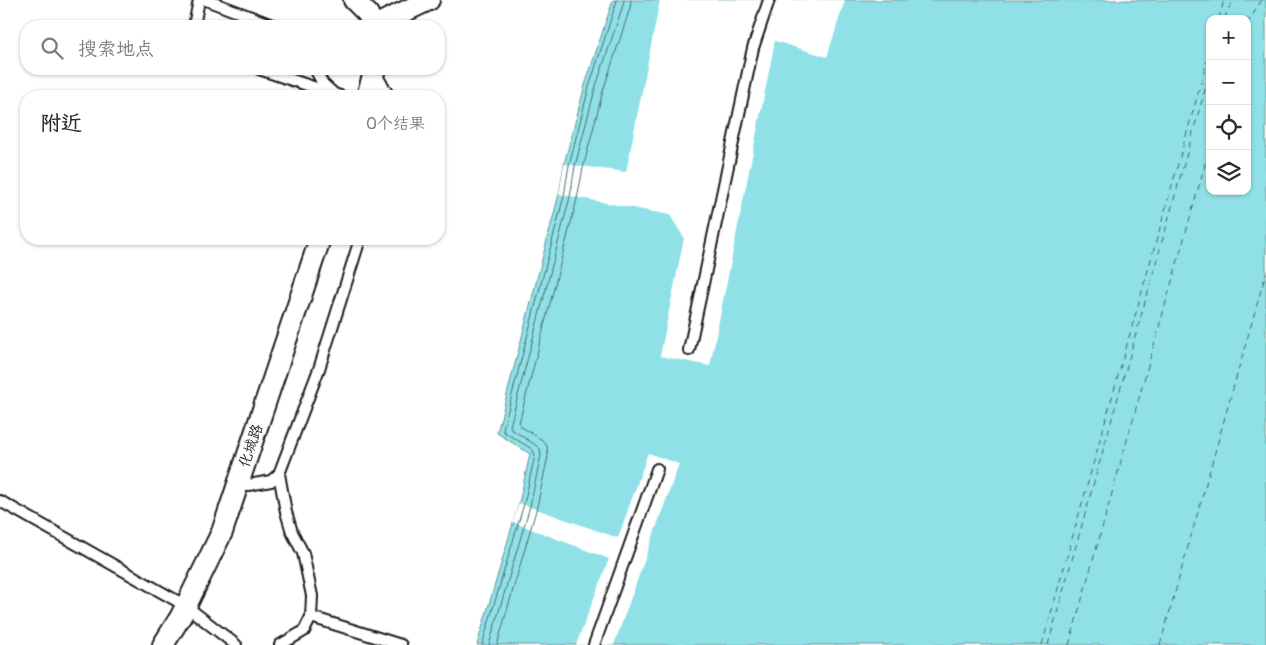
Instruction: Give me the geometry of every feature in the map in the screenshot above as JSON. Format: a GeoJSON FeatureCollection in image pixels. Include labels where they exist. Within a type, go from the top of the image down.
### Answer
{"type":"FeatureCollection","features":[{"type":"Feature","properties":{"kind":"street"},"geometry":{"type":"LineString","coordinates":[[354,0],[368,14],[370,20]]}},
{"type":"Feature","properties":{"kind":"street"},"geometry":{"type":"LineString","coordinates":[[386,20],[429,0]]}},
{"type":"Feature","properties":{"kind":"street"},"geometry":{"type":"LineString","coordinates":[[369,90],[373,75]]}},
{"type":"Feature","properties":{"kind":"street","name":"化城路"},"geometry":{"type":"LineString","coordinates":[[163,645],[181,616],[222,532],[318,245]]}},
{"type":"Feature","properties":{"kind":"lane"},"geometry":{"type":"LineString","coordinates":[[195,20],[199,0]]}},
{"type":"Feature","properties":{"kind":"lane"},"geometry":{"type":"LineString","coordinates":[[206,0],[259,20]]}},
{"type":"Feature","properties":{"kind":"lane"},"geometry":{"type":"LineString","coordinates":[[689,350],[753,48],[769,0]]}},
{"type":"Feature","properties":{"kind":"lane"},"geometry":{"type":"LineString","coordinates":[[277,75],[320,90]]}},
{"type":"Feature","properties":{"kind":"lane"},"geometry":{"type":"LineString","coordinates":[[318,75],[323,84],[330,90]]}},
{"type":"Feature","properties":{"kind":"lane"},"geometry":{"type":"LineString","coordinates":[[377,75],[386,90]]}},
{"type":"Feature","properties":{"kind":"lane"},"geometry":{"type":"LineString","coordinates":[[237,487],[271,481],[279,474],[319,369],[358,245]]}},
{"type":"Feature","properties":{"kind":"lane"},"geometry":{"type":"LineString","coordinates":[[594,645],[657,469]]}},
{"type":"Feature","properties":{"kind":"lane"},"geometry":{"type":"LineString","coordinates":[[279,474],[286,512],[292,532],[303,553],[312,596],[311,617],[304,630],[280,645]]}},
{"type":"Feature","properties":{"kind":"lane"},"geometry":{"type":"LineString","coordinates":[[0,501],[186,606],[236,645]]}},
{"type":"Feature","properties":{"kind":"lane"},"geometry":{"type":"LineString","coordinates":[[311,617],[401,645]]}},
{"type":"Feature","properties":{"kind":"water"},"geometry":{"type":"Polygon","coordinates":[[[613,0],[1266,0],[1266,645],[477,645],[519,503],[530,454],[497,433],[559,194],[564,164],[585,85],[613,0]]]}},
{"type":"Feature","properties":{"kind":"pier"},"geometry":{"type":"Polygon","coordinates":[[[660,0],[845,0],[827,57],[775,41],[710,366],[660,356],[684,238],[670,215],[559,194],[564,164],[626,172],[660,0]]]}},
{"type":"Feature","properties":{"kind":"pier"},"geometry":{"type":"Polygon","coordinates":[[[648,453],[679,464],[614,645],[576,645],[609,559],[513,522],[519,503],[618,538],[648,453]]]}},
{"type":"Feature","properties":{"kind":"ferry route"},"geometry":{"type":"LineString","coordinates":[[1220,15],[1224,0]]}},
{"type":"Feature","properties":{"kind":"ferry route"},"geometry":{"type":"LineString","coordinates":[[1226,15],[1234,0]]}},
{"type":"Feature","properties":{"kind":"ferry route"},"geometry":{"type":"LineString","coordinates":[[1251,18],[1262,0]]}},
{"type":"Feature","properties":{"kind":"ferry route"},"geometry":{"type":"LineString","coordinates":[[1042,645],[1207,60]]}},
{"type":"Feature","properties":{"kind":"ferry route"},"geometry":{"type":"LineString","coordinates":[[1048,645],[1206,86]]}},
{"type":"Feature","properties":{"kind":"ferry route"},"geometry":{"type":"LineString","coordinates":[[1069,645],[1209,150]]}},
{"type":"Feature","properties":{"kind":"ferry route"},"geometry":{"type":"LineString","coordinates":[[1160,645],[1266,273]]}}]}
